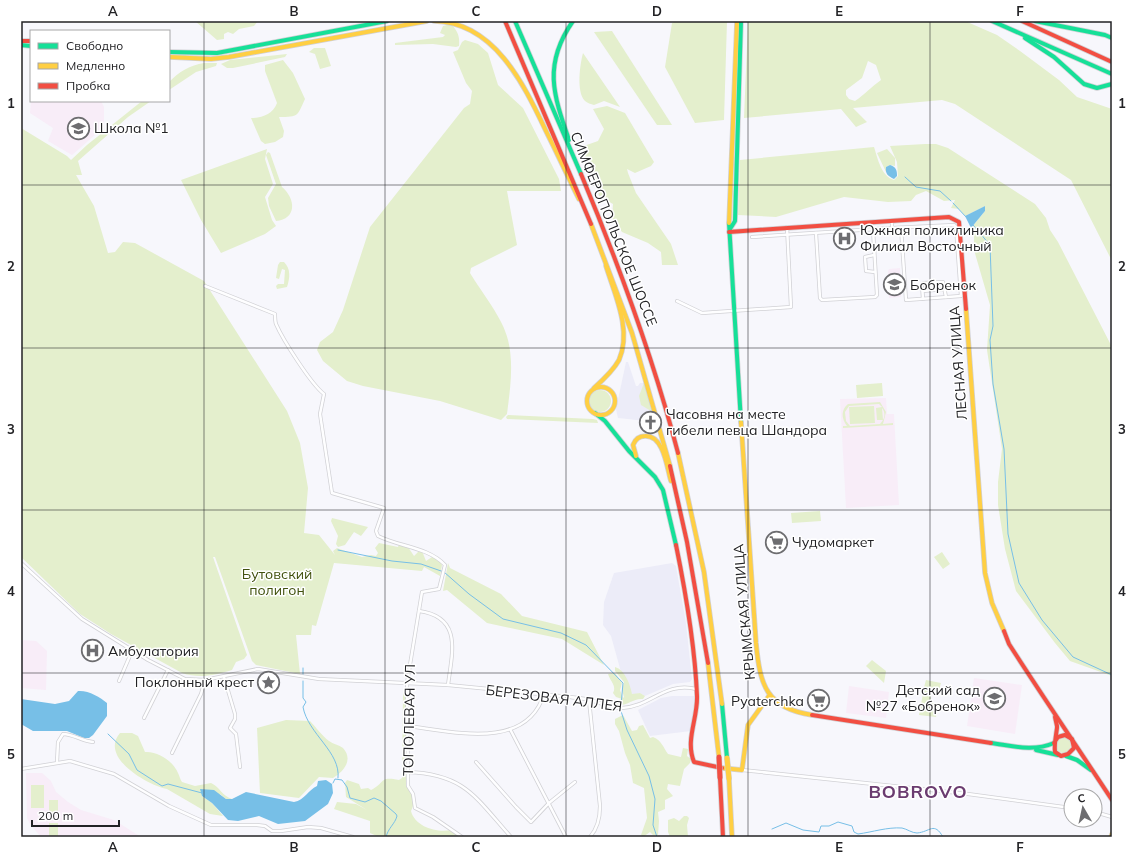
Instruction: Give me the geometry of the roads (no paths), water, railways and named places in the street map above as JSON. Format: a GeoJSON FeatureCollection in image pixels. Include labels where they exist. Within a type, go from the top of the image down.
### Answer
{"type":"FeatureCollection","features":[{"type":"Feature","properties":{"kind":"main road"},"geometry":{"type":"LineString","coordinates":[[170,52],[217,53],[388,21]]}},
{"type":"Feature","properties":{"kind":"main road"},"geometry":{"type":"LineString","coordinates":[[170,57],[211,59],[224,58],[427,21]]}},
{"type":"Feature","properties":{"kind":"main road"},"geometry":{"type":"LineString","coordinates":[[434,21],[460,24],[478,33],[496,51],[517,77],[528,93],[586,214]]}},
{"type":"Feature","properties":{"kind":"main road","name":"СИМФЕРОПОЛЬСКОЕ ШОССЕ"},"geometry":{"type":"LineString","coordinates":[[505,21],[601,250],[631,331],[646,377],[680,504],[700,608],[711,683],[720,778],[723,837]]}},
{"type":"Feature","properties":{"kind":"main road","name":"СИМФЕРОПОЛЬСКОЕ ШОССЕ"},"geometry":{"type":"LineString","coordinates":[[515,21],[596,212],[640,327],[668,418],[685,484],[710,607],[728,758],[732,837]]}},
{"type":"Feature","properties":{"kind":"main road"},"geometry":{"type":"LineString","coordinates":[[573,21],[561,41],[555,55],[552,68],[553,86],[561,119],[596,212]]}},
{"type":"Feature","properties":{"kind":"main road","name":"КРЫМСКАЯ УЛИЦА"},"geometry":{"type":"LineString","coordinates":[[737,21],[729,232],[733,312],[758,660],[762,681],[769,696],[779,705],[799,713],[1033,749],[1043,748],[1054,743]]}},
{"type":"Feature","properties":{"kind":"main road"},"geometry":{"type":"LineString","coordinates":[[729,232],[735,221],[741,21]]}},
{"type":"Feature","properties":{"kind":"main road"},"geometry":{"type":"LineString","coordinates":[[992,21],[1112,74]]}},
{"type":"Feature","properties":{"kind":"main road"},"geometry":{"type":"LineString","coordinates":[[1022,21],[1112,62]]}},
{"type":"Feature","properties":{"kind":"main road"},"geometry":{"type":"LineString","coordinates":[[1035,21],[1105,35],[1112,38]]}},
{"type":"Feature","properties":{"kind":"main road"},"geometry":{"type":"LineString","coordinates":[[1015,32],[1054,58],[1084,84],[1097,88],[1112,84]]}},
{"type":"Feature","properties":{"kind":"main road","name":"ЛЕСНАЯ УЛИЦА"},"geometry":{"type":"LineString","coordinates":[[729,232],[949,217],[959,222],[963,296],[984,555],[988,587],[997,616],[1009,644],[1055,716],[1112,800]]}},
{"type":"Feature","properties":{"kind":"main road"},"geometry":{"type":"LineString","coordinates":[[601,250],[624,328],[625,339],[623,353],[618,363],[608,377],[589,394],[587,401],[589,408],[605,421],[629,451],[660,483],[668,506],[686,605],[696,689],[697,701],[692,730],[692,759],[697,764],[742,770],[748,725],[769,696]]}},
{"type":"Feature","properties":{"kind":"main road"},"geometry":{"type":"LineString","coordinates":[[594,388],[605,388],[611,392],[614,399],[613,406],[608,412],[595,413]]}},
{"type":"Feature","properties":{"kind":"main road"},"geometry":{"type":"LineString","coordinates":[[640,462],[634,453],[634,442],[642,436],[654,437],[660,443],[680,504]]}},
{"type":"Feature","properties":{"kind":"main road"},"geometry":{"type":"LineString","coordinates":[[1054,743],[1056,739],[1062,735],[1072,739],[1074,745],[1073,750],[1068,754],[1062,755],[1054,749],[1054,743],[1058,727],[1055,716]]}},
{"type":"Feature","properties":{"kind":"main road"},"geometry":{"type":"LineString","coordinates":[[1033,749],[1062,755],[1077,760],[1094,772]]}},
{"type":"Feature","properties":{"kind":"street"},"geometry":{"type":"LineString","coordinates":[[892,220],[892,228]]}},
{"type":"Feature","properties":{"kind":"street"},"geometry":{"type":"LineString","coordinates":[[752,237],[950,224],[956,227],[963,296],[906,300],[901,228]]}},
{"type":"Feature","properties":{"kind":"street"},"geometry":{"type":"LineString","coordinates":[[677,301],[702,313],[733,312],[792,306],[787,227]]}},
{"type":"Feature","properties":{"kind":"street"},"geometry":{"type":"LineString","coordinates":[[816,233],[820,298],[822,300],[875,297],[877,295],[873,230]]}},
{"type":"Feature","properties":{"kind":"street"},"geometry":{"type":"LineString","coordinates":[[874,255],[866,256],[866,264],[868,272],[875,272]]}},
{"type":"Feature","properties":{"kind":"street"},"geometry":{"type":"LineString","coordinates":[[923,299],[922,285],[924,283],[944,282],[946,297]]}},
{"type":"Feature","properties":{"kind":"street","name":"ТОПОЛЕВАЯ УЛ"},"geometry":{"type":"LineString","coordinates":[[205,286],[275,314],[275,322],[299,362],[316,388],[324,394],[320,414],[332,493],[384,508],[376,531],[378,536],[425,552],[439,559],[445,565],[439,590],[422,592],[407,683],[408,786],[413,794],[415,808],[433,817],[462,837]]}},
{"type":"Feature","properties":{"kind":"street"},"geometry":{"type":"LineString","coordinates":[[923,291],[945,289]]}},
{"type":"Feature","properties":{"kind":"street"},"geometry":{"type":"LineString","coordinates":[[21,563],[82,619],[132,651],[185,679],[205,680],[224,677],[235,714],[235,719],[230,728],[236,734],[240,767]]}},
{"type":"Feature","properties":{"kind":"street"},"geometry":{"type":"LineString","coordinates":[[419,611],[432,614],[444,621],[450,630],[452,641],[448,686]]}},
{"type":"Feature","properties":{"kind":"street"},"geometry":{"type":"LineString","coordinates":[[119,681],[132,651]]}},
{"type":"Feature","properties":{"kind":"street"},"geometry":{"type":"LineString","coordinates":[[144,718],[168,670]]}},
{"type":"Feature","properties":{"kind":"street","name":"БЕРЕЗОВАЯ АЛЛЕЯ"},"geometry":{"type":"LineString","coordinates":[[224,677],[256,670],[320,679],[407,683],[544,694],[589,700],[604,705],[622,708],[646,700],[666,690],[683,687],[696,689]]}},
{"type":"Feature","properties":{"kind":"street"},"geometry":{"type":"LineString","coordinates":[[172,753],[199,700],[205,680]]}},
{"type":"Feature","properties":{"kind":"street"},"geometry":{"type":"LineString","coordinates":[[407,726],[474,734],[491,734],[510,729],[536,713],[544,694]]}},
{"type":"Feature","properties":{"kind":"street"},"geometry":{"type":"LineString","coordinates":[[589,700],[600,806],[600,819],[595,832],[590,837]]}},
{"type":"Feature","properties":{"kind":"street"},"geometry":{"type":"LineString","coordinates":[[510,729],[566,837]]}},
{"type":"Feature","properties":{"kind":"street"},"geometry":{"type":"LineString","coordinates":[[57,762],[58,742],[63,734],[68,734],[85,741],[93,742]]}},
{"type":"Feature","properties":{"kind":"street"},"geometry":{"type":"LineString","coordinates":[[21,769],[70,761],[114,774],[169,806],[211,825],[257,825],[265,826],[272,831],[315,827],[353,837]]}},
{"type":"Feature","properties":{"kind":"street"},"geometry":{"type":"LineString","coordinates":[[476,762],[531,822],[549,803],[575,782]]}},
{"type":"Feature","properties":{"kind":"street"},"geometry":{"type":"LineString","coordinates":[[742,770],[968,794],[1063,807]]}},
{"type":"Feature","properties":{"kind":"street"},"geometry":{"type":"LineString","coordinates":[[408,772],[439,776],[459,783],[477,799],[511,837]]}},
{"type":"Feature","properties":{"kind":"water"},"geometry":{"type":"Polygon","coordinates":[[[890,165],[896,170],[897,176],[894,179],[889,176],[886,171],[886,167],[890,165]]]}},
{"type":"Feature","properties":{"kind":"water"},"geometry":{"type":"Polygon","coordinates":[[[985,206],[985,211],[971,228],[965,216],[985,206]]]}},
{"type":"Feature","properties":{"kind":"water"},"geometry":{"type":"Polygon","coordinates":[[[78,691],[94,694],[107,703],[107,716],[89,738],[84,738],[67,731],[33,731],[21,724],[21,699],[55,704],[69,701],[78,691]]]}},
{"type":"Feature","properties":{"kind":"water"},"geometry":{"type":"Polygon","coordinates":[[[326,780],[332,784],[333,793],[328,804],[305,821],[278,824],[259,816],[238,821],[228,820],[212,803],[202,796],[200,789],[214,790],[226,799],[232,799],[246,792],[294,802],[304,797],[317,786],[318,781],[326,780]]]}},
{"type":"Feature","properties":{"kind":"waterway"},"geometry":{"type":"LineString","coordinates":[[905,177],[916,187],[940,191],[951,201]]}},
{"type":"Feature","properties":{"kind":"waterway"},"geometry":{"type":"LineString","coordinates":[[953,203],[966,217]]}},
{"type":"Feature","properties":{"kind":"waterway"},"geometry":{"type":"LineString","coordinates":[[973,225],[990,245],[993,326],[990,340],[993,384],[1004,449],[1008,534],[1019,583],[1042,620],[1073,657],[1112,675]]}},
{"type":"Feature","properties":{"kind":"waterway"},"geometry":{"type":"LineString","coordinates":[[338,550],[392,561],[421,564],[444,572],[469,594],[503,619],[561,633],[586,645],[623,683],[621,706]]}},
{"type":"Feature","properties":{"kind":"waterway"},"geometry":{"type":"LineString","coordinates":[[303,668],[303,675]]}},
{"type":"Feature","properties":{"kind":"waterway"},"geometry":{"type":"LineString","coordinates":[[303,681],[303,698],[306,702],[303,707],[306,717],[330,751],[338,769],[338,778]]}},
{"type":"Feature","properties":{"kind":"waterway"},"geometry":{"type":"LineString","coordinates":[[621,711],[627,730],[649,776],[655,799],[653,825],[657,837]]}},
{"type":"Feature","properties":{"kind":"waterway"},"geometry":{"type":"LineString","coordinates":[[108,734],[129,754],[137,770],[162,786],[168,784],[202,793]]}},
{"type":"Feature","properties":{"kind":"waterway"},"geometry":{"type":"LineString","coordinates":[[333,783],[335,779],[342,780],[347,787],[350,798],[365,802],[374,798],[381,801],[396,814],[396,819],[386,837]]}},
{"type":"Feature","properties":{"kind":"waterway"},"geometry":{"type":"LineString","coordinates":[[772,829],[786,823],[803,830],[819,832],[821,826],[829,826],[838,822],[852,826],[854,832],[858,834],[891,828],[902,828],[917,833],[934,828],[937,829],[943,837]]}},
{"type":"Feature","properties":{"kind":"place","name":"Школа №1"},"geometry":{"type":"Point","coordinates":[78,128]}},
{"type":"Feature","properties":{"kind":"place","name":"Южная поликлиника Филиал Восточный"},"geometry":{"type":"Point","coordinates":[845,238]}},
{"type":"Feature","properties":{"kind":"place","name":"Бобренок"},"geometry":{"type":"Point","coordinates":[895,285]}},
{"type":"Feature","properties":{"kind":"place","name":"Часовня на месте гибели певца Шандора"},"geometry":{"type":"Point","coordinates":[651,422]}},
{"type":"Feature","properties":{"kind":"place","name":"Чудомаркет"},"geometry":{"type":"Point","coordinates":[777,542]}},
{"type":"Feature","properties":{"kind":"place","name":"Амбулатория"},"geometry":{"type":"Point","coordinates":[92,651]}},
{"type":"Feature","properties":{"kind":"place","name":"Поклонный крест"},"geometry":{"type":"Point","coordinates":[269,682]}},
{"type":"Feature","properties":{"kind":"place","name":"Детский сад №27 «Бобренок»"},"geometry":{"type":"Point","coordinates":[995,698]}},
{"type":"Feature","properties":{"kind":"place","name":"Pyaterchka"},"geometry":{"type":"Point","coordinates":[819,701]}},
{"type":"Feature","properties":{"kind":"district","name":"BOBROVO"},"geometry":{"type":"Point","coordinates":[918,791]}},
{"type":"Feature","properties":{"kind":"park label","name":"Бутовский полигон"},"geometry":{"type":"Point","coordinates":[277,582]}}]}
